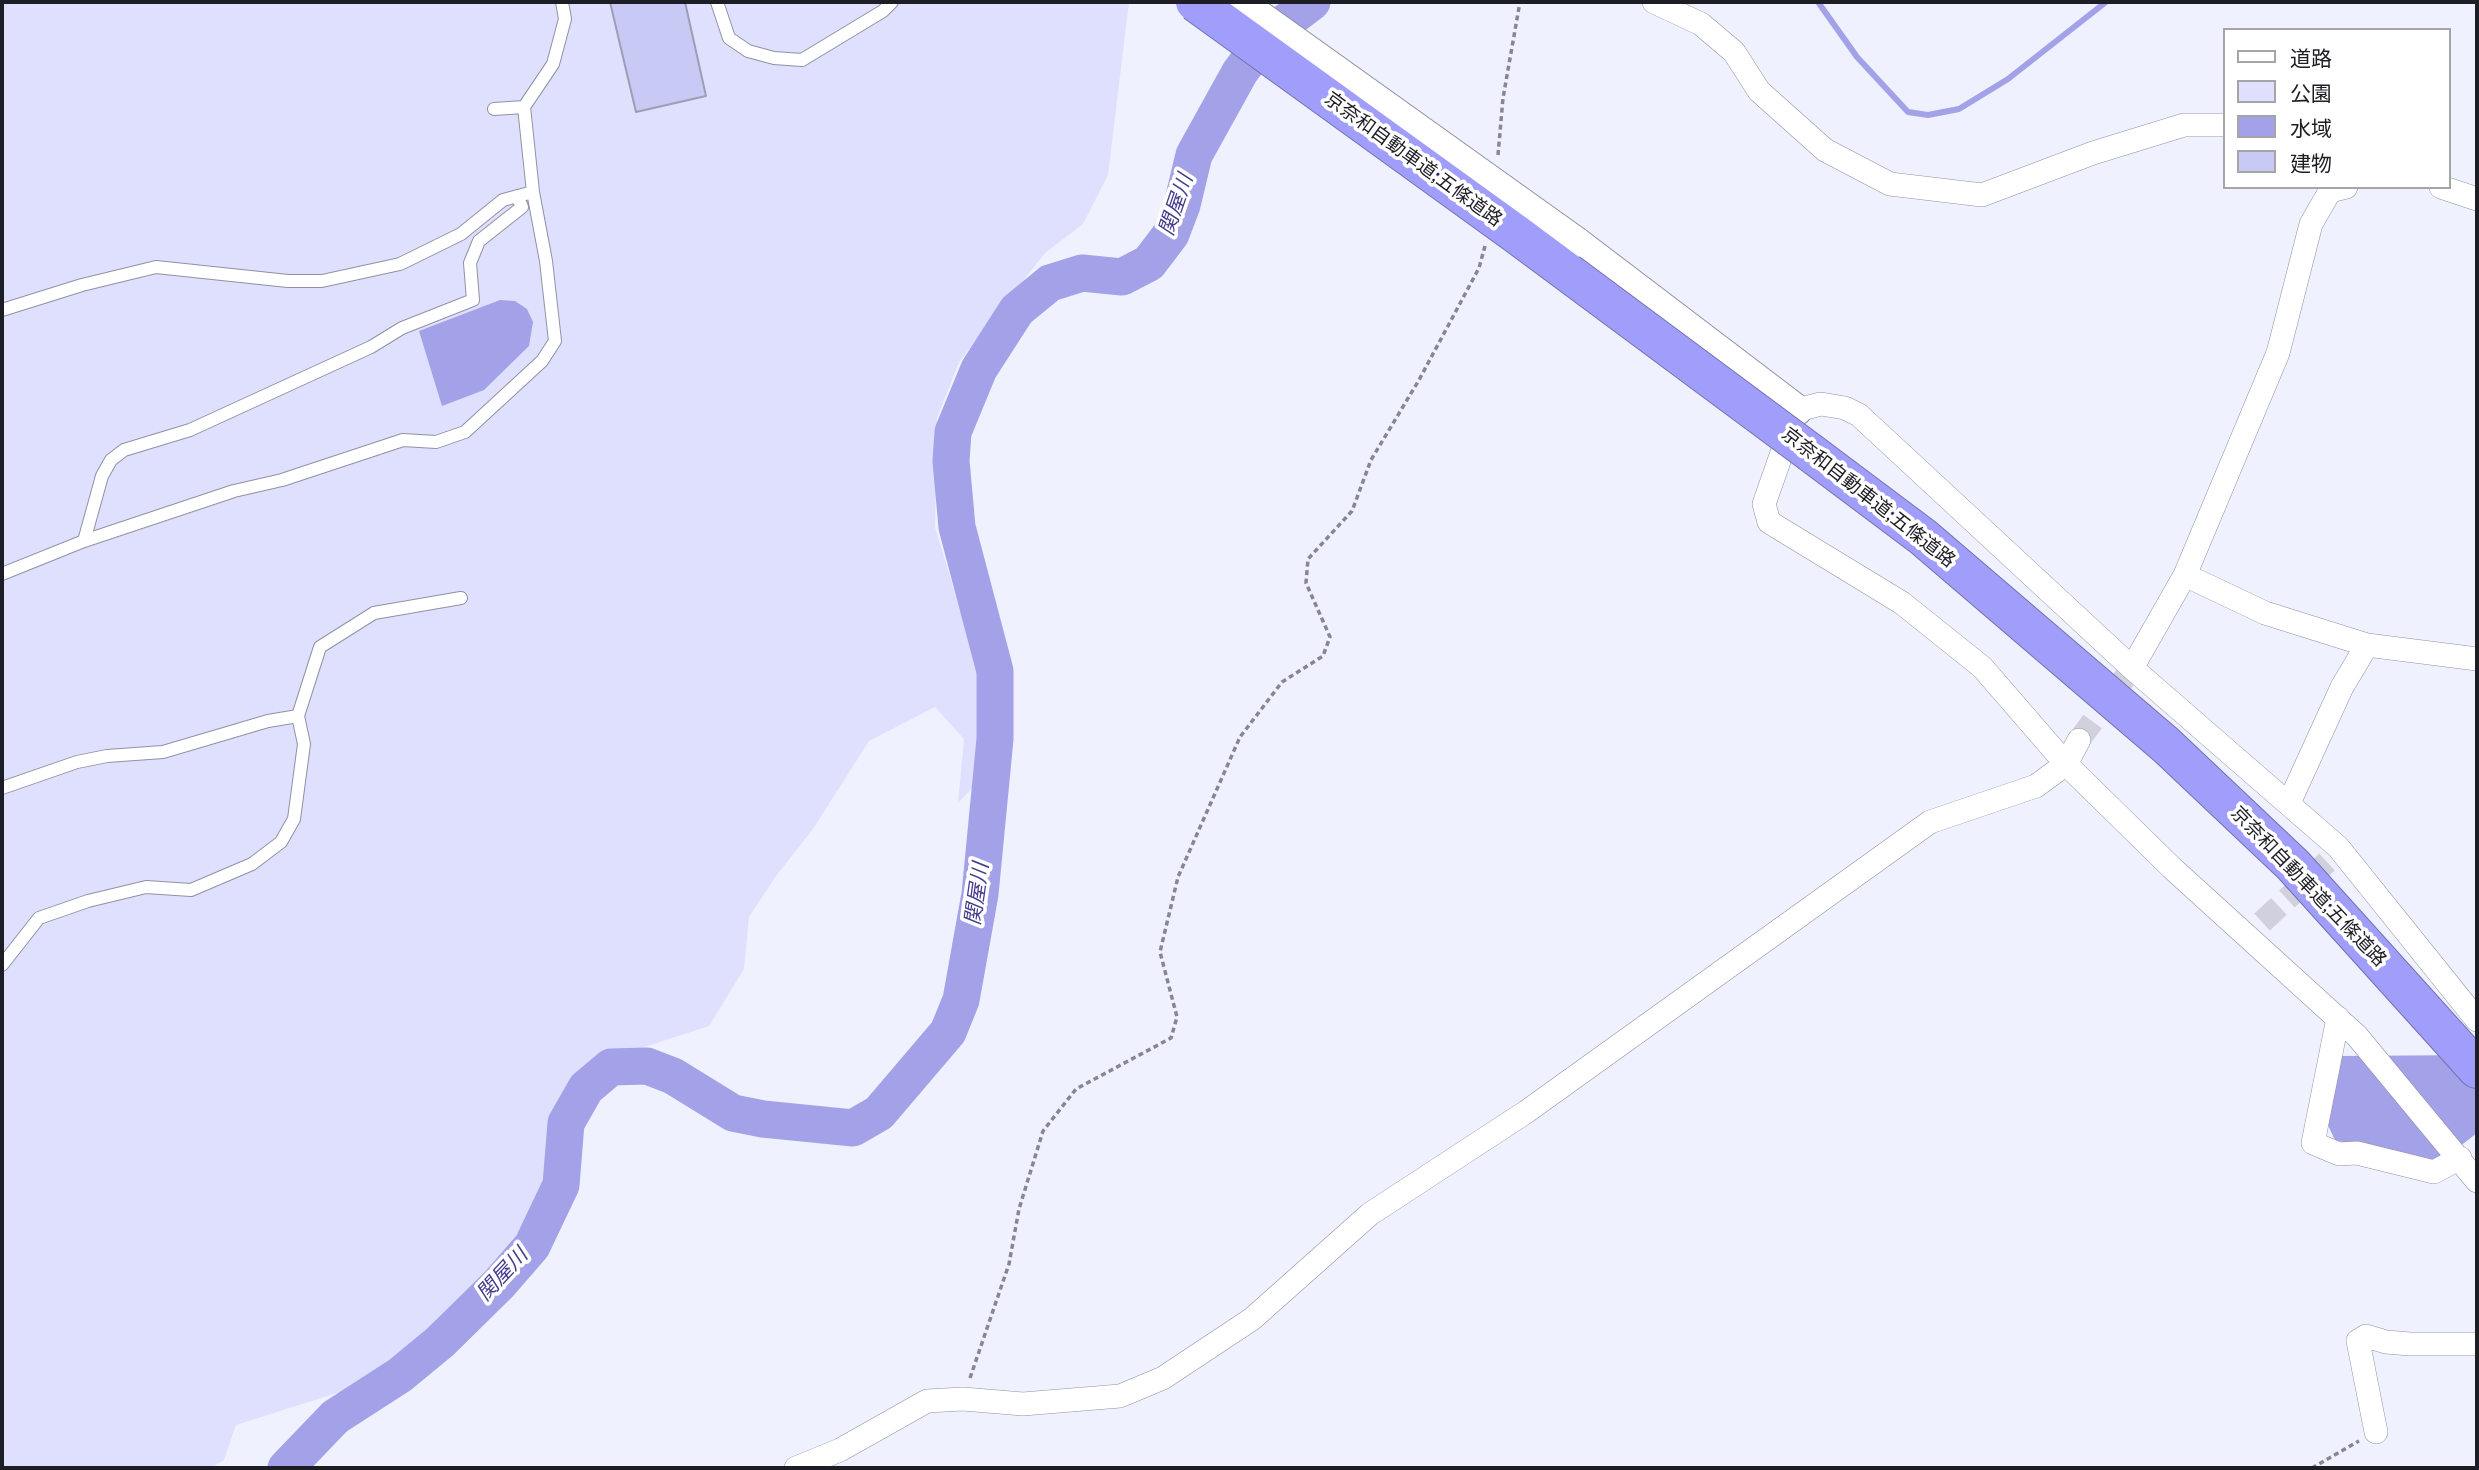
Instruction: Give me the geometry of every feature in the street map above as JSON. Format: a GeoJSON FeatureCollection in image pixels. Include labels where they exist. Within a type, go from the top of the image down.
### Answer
{"type":"FeatureCollection","features":[{"type":"Feature","properties":{"kind":"highway","name":"京奈和自動車道;五條道路"},"geometry":{"type":"LineString","coordinates":[[1195,2],[1516,234],[1923,537],[2166,745],[2465,1030],[2477,1069]]}},
{"type":"Feature","properties":{"kind":"street"},"geometry":{"type":"LineString","coordinates":[[1240,2],[1576,242],[1797,410]]}},
{"type":"Feature","properties":{"kind":"street"},"geometry":{"type":"LineString","coordinates":[[1654,2],[1701,24],[1734,52],[1759,92],[1825,150],[1890,184],[1982,195],[2093,153],[2184,125],[2224,125]]}},
{"type":"Feature","properties":{"kind":"street"},"geometry":{"type":"LineString","coordinates":[[2132,668],[2185,575],[2278,353],[2311,224],[2330,191],[2338,189]]}},
{"type":"Feature","properties":{"kind":"street"},"geometry":{"type":"LineString","coordinates":[[2447,189],[2477,200]]}},
{"type":"Feature","properties":{"kind":"street"},"geometry":{"type":"LineString","coordinates":[[1797,410],[1821,404],[1845,408],[1858,415],[2132,668],[2289,803],[2332,854],[2465,1030]]}},
{"type":"Feature","properties":{"kind":"street"},"geometry":{"type":"LineString","coordinates":[[1797,410],[1764,504],[1769,522],[1902,603],[1954,642],[2005,691],[2066,764],[2172,868],[2257,931],[2357,1036],[2477,1181]]}},
{"type":"Feature","properties":{"kind":"street"},"geometry":{"type":"LineString","coordinates":[[2185,575],[2265,613],[2367,645],[2477,659]]}},
{"type":"Feature","properties":{"kind":"street"},"geometry":{"type":"LineString","coordinates":[[2289,803],[2342,687],[2367,645]]}},
{"type":"Feature","properties":{"kind":"street"},"geometry":{"type":"LineString","coordinates":[[796,1468],[840,1450],[927,1401],[963,1399],[1023,1404],[1121,1396],[1163,1378],[1252,1319],[1370,1214],[1526,1112],[1930,822],[2036,786],[2066,764],[2079,740]]}},
{"type":"Feature","properties":{"kind":"street"},"geometry":{"type":"LineString","coordinates":[[2338,1018],[2313,1143],[2339,1154],[2357,1153],[2434,1172],[2460,1158]]}},
{"type":"Feature","properties":{"kind":"street"},"geometry":{"type":"LineString","coordinates":[[2376,1432],[2358,1341],[2366,1336],[2386,1342],[2410,1344],[2477,1344]]}},
{"type":"Feature","properties":{"kind":"lane"},"geometry":{"type":"LineString","coordinates":[[2,574],[167,512],[282,480],[403,440],[436,442],[465,432],[542,361],[555,341],[546,261],[533,192],[524,107],[553,64],[565,19],[562,2]]}},
{"type":"Feature","properties":{"kind":"lane"},"geometry":{"type":"LineString","coordinates":[[718,2],[729,37],[748,51],[774,58],[802,60],[864,23],[892,2]]}},
{"type":"Feature","properties":{"kind":"lane"},"geometry":{"type":"LineString","coordinates":[[494,109],[524,107]]}},
{"type":"Feature","properties":{"kind":"lane"},"geometry":{"type":"LineString","coordinates":[[2,310],[82,285],[156,267],[288,281],[322,281],[367,272],[400,264],[461,234],[503,200],[533,192]]}},
{"type":"Feature","properties":{"kind":"lane"},"geometry":{"type":"LineString","coordinates":[[84,541],[102,475],[111,460],[124,450],[190,429],[371,347],[401,328],[473,300],[470,263],[474,252],[479,241],[522,207],[517,196]]}},
{"type":"Feature","properties":{"kind":"lane"},"geometry":{"type":"LineString","coordinates":[[2,965],[39,918],[88,901],[146,887],[191,890],[252,864],[281,842],[294,819],[304,744],[298,716],[320,647],[374,613],[461,598]]}},
{"type":"Feature","properties":{"kind":"lane"},"geometry":{"type":"LineString","coordinates":[[2,788],[77,762],[107,756],[163,752],[237,728],[298,716]]}},
{"type":"Feature","properties":{"kind":"path"},"geometry":{"type":"LineString","coordinates":[[1498,162],[1503,98],[1520,2]]}},
{"type":"Feature","properties":{"kind":"path"},"geometry":{"type":"LineString","coordinates":[[963,1399],[1009,1264],[1019,1209],[1043,1131],[1076,1089],[1171,1038],[1177,1017],[1160,952],[1178,877],[1240,737],[1282,682],[1323,656],[1330,637],[1306,583],[1308,559],[1352,511],[1371,460],[1419,380],[1479,268],[1488,235]]}},
{"type":"Feature","properties":{"kind":"path"},"geometry":{"type":"LineString","coordinates":[[2312,1468],[2376,1432]]}},
{"type":"Feature","properties":{"kind":"green space"},"geometry":{"type":"Polygon","coordinates":[[[2,2],[1129,2],[1108,175],[1083,224],[1045,253],[959,362],[937,418],[935,527],[978,669],[980,780],[958,803],[964,739],[935,707],[869,741],[813,829],[776,876],[749,917],[744,969],[709,1026],[623,1054],[580,1076],[560,1112],[535,1216],[519,1241],[437,1326],[390,1362],[356,1387],[236,1425],[224,1460],[211,1468],[2,1468],[2,2]]]}},
{"type":"Feature","properties":{"kind":"water"},"geometry":{"type":"Polygon","coordinates":[[[500,300],[515,301],[527,309],[533,322],[529,346],[484,390],[442,406],[419,331],[500,300]]]}},
{"type":"Feature","properties":{"kind":"water"},"geometry":{"type":"Polygon","coordinates":[[[2477,1055],[2477,1133],[2437,1164],[2335,1140],[2326,1121],[2338,1056],[2477,1055]]]}},
{"type":"Feature","properties":{"kind":"building"},"geometry":{"type":"Polygon","coordinates":[[[610,2],[685,2],[706,96],[636,112],[610,2]]]}},
{"type":"Feature","properties":{"kind":"waterway","name":"関屋川"},"geometry":{"type":"LineString","coordinates":[[286,1468],[335,1417],[400,1375],[440,1342],[499,1284],[532,1246],[561,1185],[566,1123],[586,1088],[611,1067],[647,1066],[673,1076],[733,1113],[763,1119],[853,1128],[879,1113],[948,1032],[961,1000],[980,894],[995,739],[995,671],[957,527],[951,461],[953,432],[979,369],[1017,310],[1050,283],[1082,273],[1122,277],[1149,263],[1171,234],[1182,205],[1194,155],[1240,72],[1267,36],[1312,2]]}},
{"type":"Feature","properties":{"kind":"waterway"},"geometry":{"type":"LineString","coordinates":[[1818,2],[1857,57],[1908,112],[1928,115],[1959,109],[2008,79],[2106,2]]}},
{"type":"Feature","properties":{"kind":"tunnel"},"geometry":{"type":"LineString","coordinates":[[2079,740],[2132,668]]}},
{"type":"Feature","properties":{"kind":"tunnel"},"geometry":{"type":"LineString","coordinates":[[2262,922],[2327,862]]}}]}
